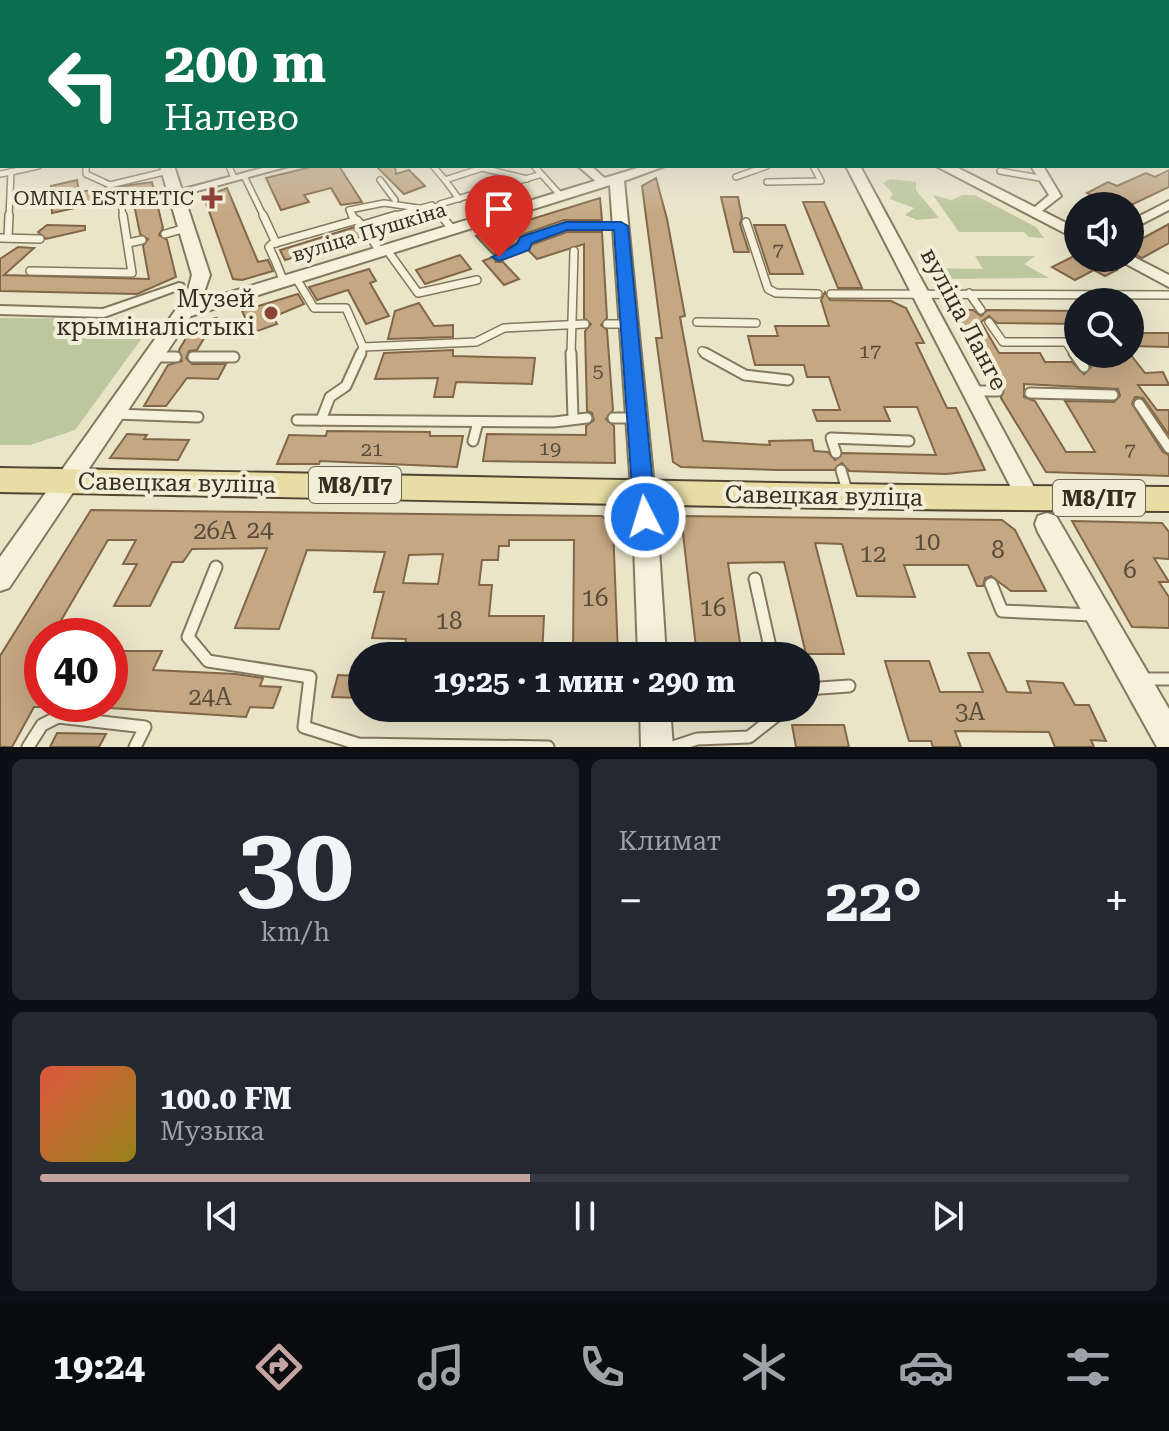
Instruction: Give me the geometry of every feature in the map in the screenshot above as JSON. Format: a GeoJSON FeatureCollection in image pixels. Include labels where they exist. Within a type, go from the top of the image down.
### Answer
{"type":"FeatureCollection","features":[{"type":"Feature","properties":{"kind":"main road","name":"Савецкая вуліца"},"geometry":{"type":"LineString","coordinates":[[0,480],[643,491],[849,498],[1169,499]]}},
{"type":"Feature","properties":{"kind":"street"},"geometry":{"type":"LineString","coordinates":[[175,193],[275,168]]}},
{"type":"Feature","properties":{"kind":"street"},"geometry":{"type":"LineString","coordinates":[[587,168],[610,181],[621,226],[643,491],[651,642]]}},
{"type":"Feature","properties":{"kind":"street","name":"вуліца Пушкіна"},"geometry":{"type":"LineString","coordinates":[[185,312],[652,168]]}},
{"type":"Feature","properties":{"kind":"street","name":"вуліца Ланге"},"geometry":{"type":"LineString","coordinates":[[854,168],[1028,498]]}},
{"type":"Feature","properties":{"kind":"street"},"geometry":{"type":"LineString","coordinates":[[947,168],[1064,228]]}},
{"type":"Feature","properties":{"kind":"street"},"geometry":{"type":"LineString","coordinates":[[1034,213],[1055,196],[1038,168]]}},
{"type":"Feature","properties":{"kind":"street"},"geometry":{"type":"LineString","coordinates":[[0,579],[196,295],[201,275],[168,169]]}},
{"type":"Feature","properties":{"kind":"street"},"geometry":{"type":"LineString","coordinates":[[1144,218],[1169,205]]}},
{"type":"Feature","properties":{"kind":"street"},"geometry":{"type":"LineString","coordinates":[[1144,269],[1169,282]]}},
{"type":"Feature","properties":{"kind":"street"},"geometry":{"type":"LineString","coordinates":[[201,275],[218,289],[240,295]]}},
{"type":"Feature","properties":{"kind":"street"},"geometry":{"type":"LineString","coordinates":[[0,310],[104,313],[179,286]]}},
{"type":"Feature","properties":{"kind":"street"},"geometry":{"type":"LineString","coordinates":[[1047,524],[1169,738]]}},
{"type":"Feature","properties":{"kind":"street"},"geometry":{"type":"LineString","coordinates":[[656,722],[657,747]]}},
{"type":"Feature","properties":{"kind":"lane"},"geometry":{"type":"LineString","coordinates":[[0,174],[29,168]]}},
{"type":"Feature","properties":{"kind":"lane"},"geometry":{"type":"LineString","coordinates":[[86,168],[86,174],[110,185],[168,169]]}},
{"type":"Feature","properties":{"kind":"lane"},"geometry":{"type":"LineString","coordinates":[[231,168],[276,243]]}},
{"type":"Feature","properties":{"kind":"lane"},"geometry":{"type":"LineString","coordinates":[[435,168],[459,199]]}},
{"type":"Feature","properties":{"kind":"lane"},"geometry":{"type":"LineString","coordinates":[[445,180],[482,168],[527,179]]}},
{"type":"Feature","properties":{"kind":"lane"},"geometry":{"type":"LineString","coordinates":[[536,168],[542,173],[539,175]]}},
{"type":"Feature","properties":{"kind":"lane"},"geometry":{"type":"LineString","coordinates":[[736,177],[761,168]]}},
{"type":"Feature","properties":{"kind":"lane"},"geometry":{"type":"LineString","coordinates":[[767,182],[821,181],[814,168]]}},
{"type":"Feature","properties":{"kind":"lane"},"geometry":{"type":"LineString","coordinates":[[1000,171],[1045,179]]}},
{"type":"Feature","properties":{"kind":"lane"},"geometry":{"type":"LineString","coordinates":[[11,172],[4,238],[40,239]]}},
{"type":"Feature","properties":{"kind":"lane"},"geometry":{"type":"LineString","coordinates":[[440,204],[539,175]]}},
{"type":"Feature","properties":{"kind":"lane"},"geometry":{"type":"LineString","coordinates":[[539,175],[561,196]]}},
{"type":"Feature","properties":{"kind":"lane"},"geometry":{"type":"LineString","coordinates":[[380,180],[395,200]]}},
{"type":"Feature","properties":{"kind":"lane"},"geometry":{"type":"LineString","coordinates":[[30,271],[132,273],[120,195]]}},
{"type":"Feature","properties":{"kind":"lane"},"geometry":{"type":"LineString","coordinates":[[419,208],[395,200],[350,210],[418,293],[477,280]]}},
{"type":"Feature","properties":{"kind":"lane"},"geometry":{"type":"LineString","coordinates":[[321,420],[330,397],[346,386],[363,347],[346,308],[314,308],[274,259],[269,247],[276,243],[363,227],[433,206],[452,229]]}},
{"type":"Feature","properties":{"kind":"lane"},"geometry":{"type":"LineString","coordinates":[[746,222],[768,289],[776,293],[818,294]]}},
{"type":"Feature","properties":{"kind":"lane"},"geometry":{"type":"LineString","coordinates":[[499,257],[524,247],[526,240],[566,226],[621,226]]}},
{"type":"Feature","properties":{"kind":"lane"},"geometry":{"type":"LineString","coordinates":[[165,234],[186,228]]}},
{"type":"Feature","properties":{"kind":"lane"},"geometry":{"type":"LineString","coordinates":[[128,243],[142,240]]}},
{"type":"Feature","properties":{"kind":"lane"},"geometry":{"type":"LineString","coordinates":[[573,418],[570,324],[574,251]]}},
{"type":"Feature","properties":{"kind":"lane"},"geometry":{"type":"LineString","coordinates":[[969,293],[981,310]]}},
{"type":"Feature","properties":{"kind":"lane"},"geometry":{"type":"LineString","coordinates":[[831,294],[1169,295]]}},
{"type":"Feature","properties":{"kind":"lane"},"geometry":{"type":"LineString","coordinates":[[697,322],[756,323]]}},
{"type":"Feature","properties":{"kind":"lane"},"geometry":{"type":"LineString","coordinates":[[989,322],[1003,342],[1064,342]]}},
{"type":"Feature","properties":{"kind":"lane"},"geometry":{"type":"LineString","coordinates":[[363,347],[476,342],[504,328],[585,324]]}},
{"type":"Feature","properties":{"kind":"lane"},"geometry":{"type":"LineString","coordinates":[[607,324],[629,324]]}},
{"type":"Feature","properties":{"kind":"lane"},"geometry":{"type":"LineString","coordinates":[[702,351],[745,375],[788,380]]}},
{"type":"Feature","properties":{"kind":"lane"},"geometry":{"type":"LineString","coordinates":[[153,357],[176,357]]}},
{"type":"Feature","properties":{"kind":"lane"},"geometry":{"type":"LineString","coordinates":[[193,357],[234,357]]}},
{"type":"Feature","properties":{"kind":"lane"},"geometry":{"type":"LineString","coordinates":[[972,391],[998,391]]}},
{"type":"Feature","properties":{"kind":"lane"},"geometry":{"type":"LineString","coordinates":[[1030,393],[1113,395]]}},
{"type":"Feature","properties":{"kind":"lane"},"geometry":{"type":"LineString","coordinates":[[1139,404],[1169,448]]}},
{"type":"Feature","properties":{"kind":"lane"},"geometry":{"type":"LineString","coordinates":[[114,414],[198,417]]}},
{"type":"Feature","properties":{"kind":"lane"},"geometry":{"type":"LineString","coordinates":[[297,420],[554,422],[587,418]]}},
{"type":"Feature","properties":{"kind":"lane"},"geometry":{"type":"LineString","coordinates":[[613,418],[637,418]]}},
{"type":"Feature","properties":{"kind":"lane"},"geometry":{"type":"LineString","coordinates":[[473,441],[478,422]]}},
{"type":"Feature","properties":{"kind":"lane"},"geometry":{"type":"LineString","coordinates":[[836,453],[831,438],[909,441]]}},
{"type":"Feature","properties":{"kind":"lane"},"geometry":{"type":"LineString","coordinates":[[841,470],[849,498]]}},
{"type":"Feature","properties":{"kind":"lane"},"geometry":{"type":"LineString","coordinates":[[216,567],[188,637],[208,661],[310,677],[304,727],[358,744],[548,747]]}},
{"type":"Feature","properties":{"kind":"lane"},"geometry":{"type":"LineString","coordinates":[[755,579],[769,642]]}},
{"type":"Feature","properties":{"kind":"lane"},"geometry":{"type":"LineString","coordinates":[[991,584],[1002,611],[1101,615]]}},
{"type":"Feature","properties":{"kind":"lane"},"geometry":{"type":"LineString","coordinates":[[1137,680],[1169,679]]}},
{"type":"Feature","properties":{"kind":"lane"},"geometry":{"type":"LineString","coordinates":[[820,688],[849,686]]}},
{"type":"Feature","properties":{"kind":"lane"},"geometry":{"type":"LineString","coordinates":[[28,747],[42,725],[58,717],[145,727],[135,747]]}},
{"type":"Feature","properties":{"kind":"lane"},"geometry":{"type":"LineString","coordinates":[[673,747],[697,739],[749,737],[768,722]]}},
{"type":"Feature","properties":{"kind":"green space"},"geometry":{"type":"Polygon","coordinates":[[[890,179],[916,182],[916,190],[939,218],[917,220],[905,215],[914,208],[890,199],[893,194],[883,183],[890,179]]]}},
{"type":"Feature","properties":{"kind":"green space"},"geometry":{"type":"Polygon","coordinates":[[[933,195],[952,200],[962,195],[975,195],[1036,227],[1044,238],[1029,237],[1024,232],[959,232],[933,195]]]}},
{"type":"Feature","properties":{"kind":"green space"},"geometry":{"type":"Polygon","coordinates":[[[975,256],[1035,256],[1024,264],[1049,278],[936,279],[930,268],[983,269],[975,256]]]}},
{"type":"Feature","properties":{"kind":"green space"},"geometry":{"type":"Polygon","coordinates":[[[0,318],[156,319],[75,430],[30,445],[0,445],[0,318]]]}},
{"type":"Feature","properties":{"kind":"building"},"geometry":{"type":"Polygon","coordinates":[[[307,168],[340,168],[362,202],[341,205],[331,188],[304,195],[309,202],[281,210],[266,178],[307,168]]]}},
{"type":"Feature","properties":{"kind":"building"},"geometry":{"type":"Polygon","coordinates":[[[378,168],[395,168],[396,174],[409,170],[425,186],[404,194],[378,168]]]}},
{"type":"Feature","properties":{"kind":"building"},"geometry":{"type":"Polygon","coordinates":[[[1169,170],[1169,187],[1144,199],[1144,192],[1089,192],[1108,182],[1117,186],[1146,173],[1155,177],[1169,170]]]}},
{"type":"Feature","properties":{"kind":"building"},"geometry":{"type":"Polygon","coordinates":[[[656,178],[685,316],[680,317],[703,441],[770,445],[769,441],[812,440],[814,451],[828,452],[835,460],[843,453],[936,455],[917,407],[884,407],[890,421],[817,421],[813,410],[840,410],[829,377],[807,377],[804,365],[755,365],[748,336],[778,336],[775,326],[829,326],[821,300],[825,292],[830,300],[891,301],[906,308],[924,343],[916,343],[947,408],[956,408],[985,470],[946,474],[849,471],[842,463],[834,470],[776,470],[681,467],[673,462],[656,338],[662,338],[642,186],[656,178]]]}},
{"type":"Feature","properties":{"kind":"building"},"geometry":{"type":"Polygon","coordinates":[[[77,180],[79,192],[152,182],[163,228],[159,235],[167,240],[176,277],[137,294],[0,291],[0,259],[18,247],[34,248],[4,275],[149,279],[143,246],[148,239],[140,234],[131,189],[106,194],[107,201],[52,213],[51,186],[77,180]]]}},
{"type":"Feature","properties":{"kind":"building"},"geometry":{"type":"Polygon","coordinates":[[[227,188],[258,262],[268,260],[273,271],[242,280],[233,279],[204,197],[227,188]]]}},
{"type":"Feature","properties":{"kind":"building"},"geometry":{"type":"Polygon","coordinates":[[[721,197],[738,197],[742,217],[740,224],[749,252],[734,252],[721,197]]]}},
{"type":"Feature","properties":{"kind":"building"},"geometry":{"type":"Polygon","coordinates":[[[600,198],[602,220],[564,220],[524,234],[519,242],[493,254],[476,236],[600,198]]]}},
{"type":"Feature","properties":{"kind":"building"},"geometry":{"type":"Polygon","coordinates":[[[803,202],[824,202],[862,288],[838,288],[803,202]]]}},
{"type":"Feature","properties":{"kind":"building"},"geometry":{"type":"Polygon","coordinates":[[[431,212],[437,221],[379,239],[373,229],[431,212]]]}},
{"type":"Feature","properties":{"kind":"building"},"geometry":{"type":"Polygon","coordinates":[[[1169,224],[1169,243],[1144,257],[1144,237],[1169,224]]]}},
{"type":"Feature","properties":{"kind":"building"},"geometry":{"type":"Polygon","coordinates":[[[47,225],[85,226],[85,230],[46,239],[38,232],[47,225]]]}},
{"type":"Feature","properties":{"kind":"building"},"geometry":{"type":"Polygon","coordinates":[[[754,225],[785,225],[803,274],[770,274],[754,225]]]}},
{"type":"Feature","properties":{"kind":"building"},"geometry":{"type":"Polygon","coordinates":[[[355,227],[363,237],[285,260],[280,250],[355,227]]]}},
{"type":"Feature","properties":{"kind":"building"},"geometry":{"type":"Polygon","coordinates":[[[567,232],[602,232],[607,318],[601,325],[607,330],[613,410],[606,419],[614,426],[615,463],[483,461],[487,434],[586,435],[586,426],[594,420],[592,413],[587,411],[585,331],[591,324],[584,318],[584,244],[537,259],[529,251],[531,245],[567,232]]]}},
{"type":"Feature","properties":{"kind":"building"},"geometry":{"type":"Polygon","coordinates":[[[460,255],[471,269],[425,284],[416,270],[460,255]]]}},
{"type":"Feature","properties":{"kind":"building"},"geometry":{"type":"Polygon","coordinates":[[[493,257],[496,262],[503,262],[519,279],[504,285],[483,261],[493,257]]]}},
{"type":"Feature","properties":{"kind":"building"},"geometry":{"type":"Polygon","coordinates":[[[1064,261],[1064,272],[1090,272],[1075,280],[1052,267],[1064,261]]]}},
{"type":"Feature","properties":{"kind":"building"},"geometry":{"type":"Polygon","coordinates":[[[369,269],[376,281],[370,283],[389,316],[366,324],[348,290],[317,300],[309,287],[369,269]]]}},
{"type":"Feature","properties":{"kind":"building","name":"Музей крыміналістыкі"},"geometry":{"type":"Polygon","coordinates":[[[298,294],[304,304],[273,317],[277,324],[252,333],[242,311],[298,294]]]}},
{"type":"Feature","properties":{"kind":"building"},"geometry":{"type":"Polygon","coordinates":[[[419,303],[434,326],[453,325],[453,337],[388,339],[395,311],[419,303]]]}},
{"type":"Feature","properties":{"kind":"building"},"geometry":{"type":"Polygon","coordinates":[[[951,310],[973,310],[981,316],[987,310],[1064,311],[1064,324],[997,323],[989,316],[981,322],[999,353],[1040,353],[1045,362],[1064,362],[1064,368],[1078,368],[1084,374],[1090,368],[1141,368],[1145,373],[1163,372],[1169,385],[1138,385],[1157,410],[1169,410],[1169,435],[1143,398],[1135,397],[1132,404],[1163,452],[1169,455],[1169,476],[1046,472],[1001,398],[1004,387],[993,384],[951,310]],[[1024,384],[1024,397],[1035,401],[1066,452],[1095,452],[1065,401],[1114,402],[1120,396],[1118,389],[1024,384]]]}},
{"type":"Feature","properties":{"kind":"building"},"geometry":{"type":"Polygon","coordinates":[[[216,318],[197,350],[189,351],[186,358],[192,364],[226,364],[218,379],[187,378],[166,406],[144,406],[168,365],[182,361],[179,350],[195,323],[216,318]]]}},
{"type":"Feature","properties":{"kind":"building"},"geometry":{"type":"Polygon","coordinates":[[[1144,333],[1169,333],[1169,347],[1144,346],[1144,333]]]}},
{"type":"Feature","properties":{"kind":"building"},"geometry":{"type":"Polygon","coordinates":[[[453,350],[453,356],[535,358],[532,384],[456,382],[453,397],[434,397],[438,378],[375,379],[384,353],[453,350]]]}},
{"type":"Feature","properties":{"kind":"building"},"geometry":{"type":"Polygon","coordinates":[[[327,431],[430,432],[430,436],[463,436],[457,467],[320,461],[319,464],[277,464],[289,435],[326,436],[327,431]]]}},
{"type":"Feature","properties":{"kind":"building"},"geometry":{"type":"Polygon","coordinates":[[[127,434],[147,435],[144,439],[189,440],[178,460],[110,458],[127,434]]]}},
{"type":"Feature","properties":{"kind":"building"},"geometry":{"type":"Polygon","coordinates":[[[91,510],[602,516],[613,526],[617,642],[573,642],[574,540],[509,540],[509,546],[499,546],[498,560],[482,560],[479,585],[492,585],[489,616],[544,616],[543,642],[405,642],[406,639],[372,638],[384,592],[374,592],[385,552],[307,550],[279,629],[235,628],[267,548],[192,549],[183,562],[172,562],[150,606],[114,606],[137,564],[123,564],[136,540],[108,540],[62,618],[24,618],[26,722],[12,747],[0,747],[0,656],[91,510]],[[443,554],[409,555],[403,583],[438,584],[443,554]]]}},
{"type":"Feature","properties":{"kind":"building"},"geometry":{"type":"Polygon","coordinates":[[[681,516],[1002,520],[1015,530],[1046,591],[1011,591],[991,576],[985,578],[983,586],[977,586],[968,565],[904,565],[915,597],[857,596],[842,544],[815,543],[844,654],[820,654],[820,642],[803,642],[784,562],[728,563],[740,642],[695,642],[681,516]]]}},
{"type":"Feature","properties":{"kind":"building"},"geometry":{"type":"Polygon","coordinates":[[[1072,521],[1162,523],[1169,532],[1169,559],[1154,558],[1169,582],[1159,582],[1169,597],[1169,628],[1132,627],[1072,521]]]}},
{"type":"Feature","properties":{"kind":"building"},"geometry":{"type":"Polygon","coordinates":[[[128,651],[162,651],[153,670],[236,674],[263,678],[260,686],[281,687],[273,708],[250,707],[246,717],[128,709],[128,651]]]}},
{"type":"Feature","properties":{"kind":"building"},"geometry":{"type":"Polygon","coordinates":[[[968,653],[989,653],[1007,692],[1031,693],[1027,681],[1063,683],[1075,705],[1089,705],[1106,741],[1091,740],[1094,747],[1055,747],[1049,732],[955,731],[961,747],[933,747],[931,741],[909,741],[885,661],[929,661],[940,692],[983,692],[968,653]]]}},
{"type":"Feature","properties":{"kind":"building"},"geometry":{"type":"Polygon","coordinates":[[[338,675],[348,675],[348,698],[332,697],[338,675]]]}},
{"type":"Feature","properties":{"kind":"building"},"geometry":{"type":"Polygon","coordinates":[[[792,725],[844,725],[849,747],[796,747],[792,725]]]}},
{"type":"Feature","properties":{"kind":"building"},"geometry":{"type":"Polygon","coordinates":[[[57,733],[106,734],[99,747],[50,747],[57,733]]]}},
{"type":"Feature","properties":{"kind":"place","name":"OMNIA ESTHETIC"},"geometry":{"type":"Point","coordinates":[212,198]}},
{"type":"Feature","properties":{"kind":"place","name":"Музей крыміналістыкі"},"geometry":{"type":"Point","coordinates":[271,313]}},
{"type":"Feature","properties":{"kind":"route"},"geometry":{"type":"LineString","coordinates":[[499,257],[524,247],[526,240],[566,226],[621,226],[645,517]]}}]}
